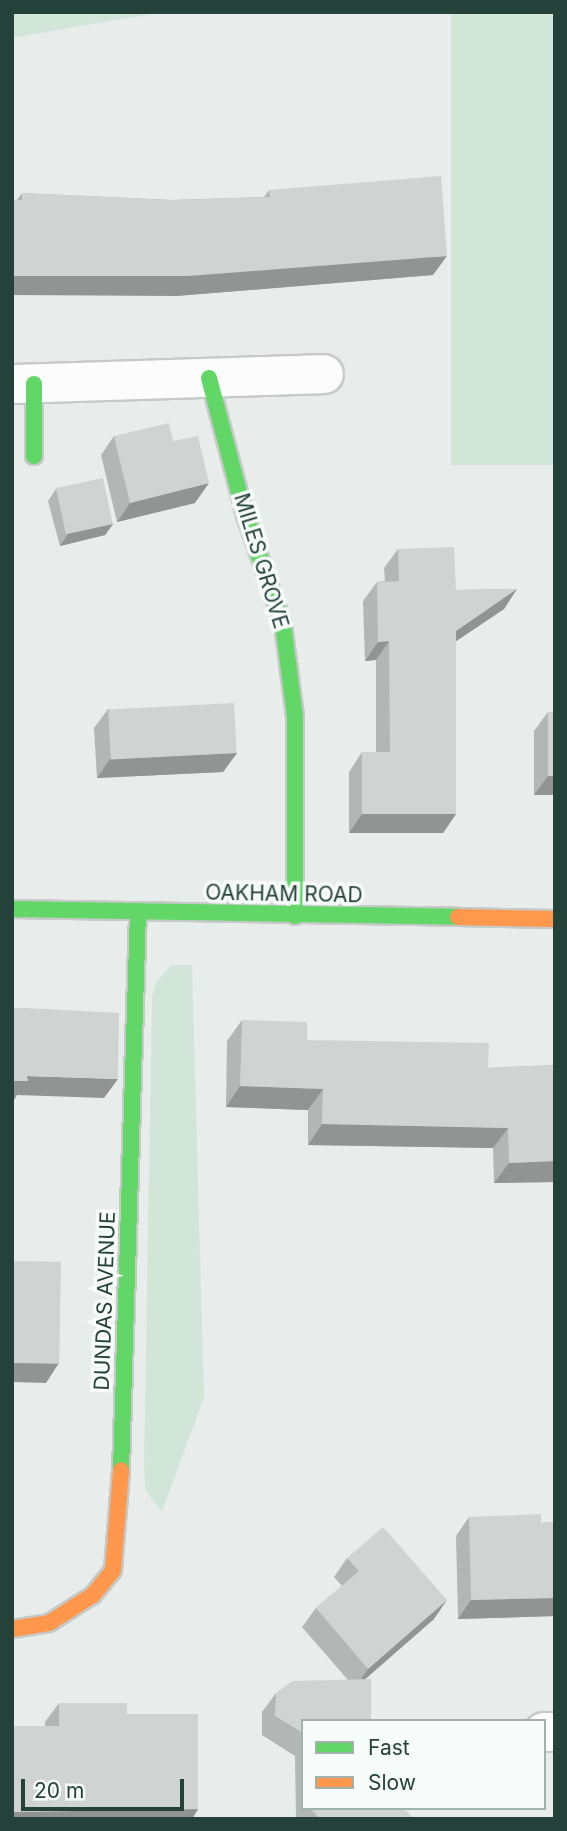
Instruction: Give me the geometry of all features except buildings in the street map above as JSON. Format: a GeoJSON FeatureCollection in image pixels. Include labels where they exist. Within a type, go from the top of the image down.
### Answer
{"type":"FeatureCollection","features":[{"type":"Feature","properties":{"kind":"street"},"geometry":{"type":"LineString","coordinates":[[34,456],[23,384],[324,374]]}},
{"type":"Feature","properties":{"kind":"street","name":"MILES GROVE"},"geometry":{"type":"LineString","coordinates":[[209,378],[245,515],[283,624],[295,716],[295,916]]}},
{"type":"Feature","properties":{"kind":"street","name":"OAKHAM ROAD"},"geometry":{"type":"LineString","coordinates":[[12,909],[555,919]]}},
{"type":"Feature","properties":{"kind":"street","name":"DUNDAS AVENUE"},"geometry":{"type":"LineString","coordinates":[[12,1629],[49,1623],[93,1595],[113,1570],[138,911]]}},
{"type":"Feature","properties":{"kind":"green space"},"geometry":{"type":"Polygon","coordinates":[[[12,12],[163,12],[12,38],[12,12]]]}},
{"type":"Feature","properties":{"kind":"green space"},"geometry":{"type":"Polygon","coordinates":[[[451,12],[555,12],[555,465],[451,465],[451,12]]]}},
{"type":"Feature","properties":{"kind":"green space"},"geometry":{"type":"Polygon","coordinates":[[[171,965],[192,965],[204,1397],[162,1512],[145,1490],[144,1461],[152,998],[155,984],[171,965]]]}},
{"type":"Feature","properties":{"kind":"traffic: fast"},"geometry":{"type":"LineString","coordinates":[[209,378],[245,515],[283,624],[295,716],[295,916]]}},
{"type":"Feature","properties":{"kind":"traffic: fast"},"geometry":{"type":"LineString","coordinates":[[34,384],[34,456]]}},
{"type":"Feature","properties":{"kind":"traffic: fast"},"geometry":{"type":"LineString","coordinates":[[12,909],[458,917]]}},
{"type":"Feature","properties":{"kind":"traffic: fast"},"geometry":{"type":"LineString","coordinates":[[121,1470],[138,911]]}},
{"type":"Feature","properties":{"kind":"traffic: slow"},"geometry":{"type":"LineString","coordinates":[[458,917],[555,919]]}},
{"type":"Feature","properties":{"kind":"traffic: slow"},"geometry":{"type":"LineString","coordinates":[[12,1629],[49,1623],[93,1595],[113,1570],[121,1470]]}}]}
